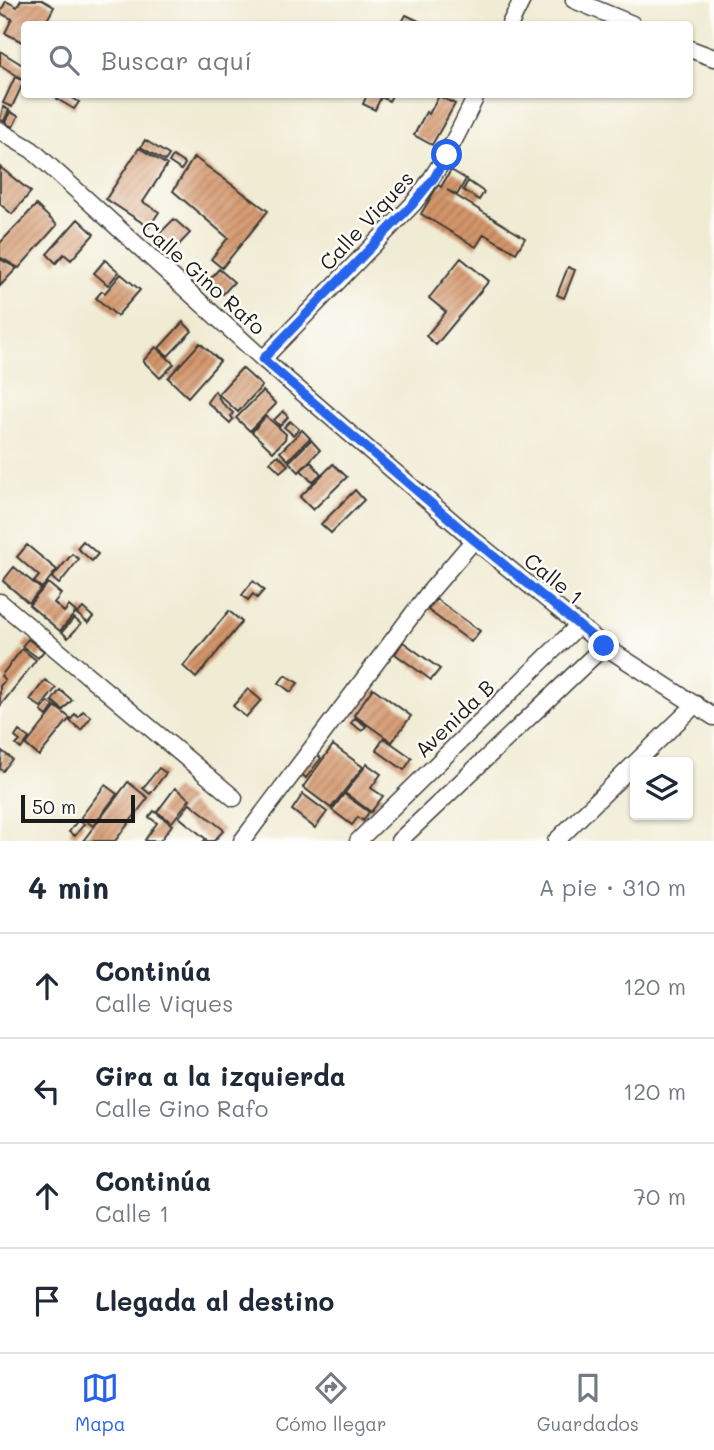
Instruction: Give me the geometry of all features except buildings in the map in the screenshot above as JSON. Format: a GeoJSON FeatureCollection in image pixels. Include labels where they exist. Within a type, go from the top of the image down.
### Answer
{"type":"FeatureCollection","features":[{"type":"Feature","properties":{"kind":"street"},"geometry":{"type":"LineString","coordinates":[[512,21],[522,0]]}},
{"type":"Feature","properties":{"kind":"street"},"geometry":{"type":"LineString","coordinates":[[575,0],[625,21]]}},
{"type":"Feature","properties":{"kind":"street"},"geometry":{"type":"LineString","coordinates":[[693,50],[714,58]]}},
{"type":"Feature","properties":{"kind":"street","name":"Calle Viques"},"geometry":{"type":"LineString","coordinates":[[263,359],[413,204],[434,178],[475,98]]}},
{"type":"Feature","properties":{"kind":"street","name":"Calle Gino Rafo"},"geometry":{"type":"LineString","coordinates":[[0,131],[32,150],[263,359],[474,540]]}},
{"type":"Feature","properties":{"kind":"street"},"geometry":{"type":"LineString","coordinates":[[242,841],[427,595],[474,540]]}},
{"type":"Feature","properties":{"kind":"street","name":"Calle 1"},"geometry":{"type":"LineString","coordinates":[[474,540],[604,646],[714,717]]}},
{"type":"Feature","properties":{"kind":"street"},"geometry":{"type":"LineString","coordinates":[[0,602],[233,798]]}},
{"type":"Feature","properties":{"kind":"street","name":"Avenida B"},"geometry":{"type":"LineString","coordinates":[[358,841],[579,625]]}},
{"type":"Feature","properties":{"kind":"street"},"geometry":{"type":"LineString","coordinates":[[400,841],[604,646]]}},
{"type":"Feature","properties":{"kind":"street"},"geometry":{"type":"LineString","coordinates":[[642,757],[696,704]]}},
{"type":"Feature","properties":{"kind":"street"},"geometry":{"type":"LineString","coordinates":[[556,841],[630,769]]}},
{"type":"Feature","properties":{"kind":"route"},"geometry":{"type":"LineString","coordinates":[[447,155],[434,178],[413,204],[263,359],[474,540],[604,646]]}}]}
